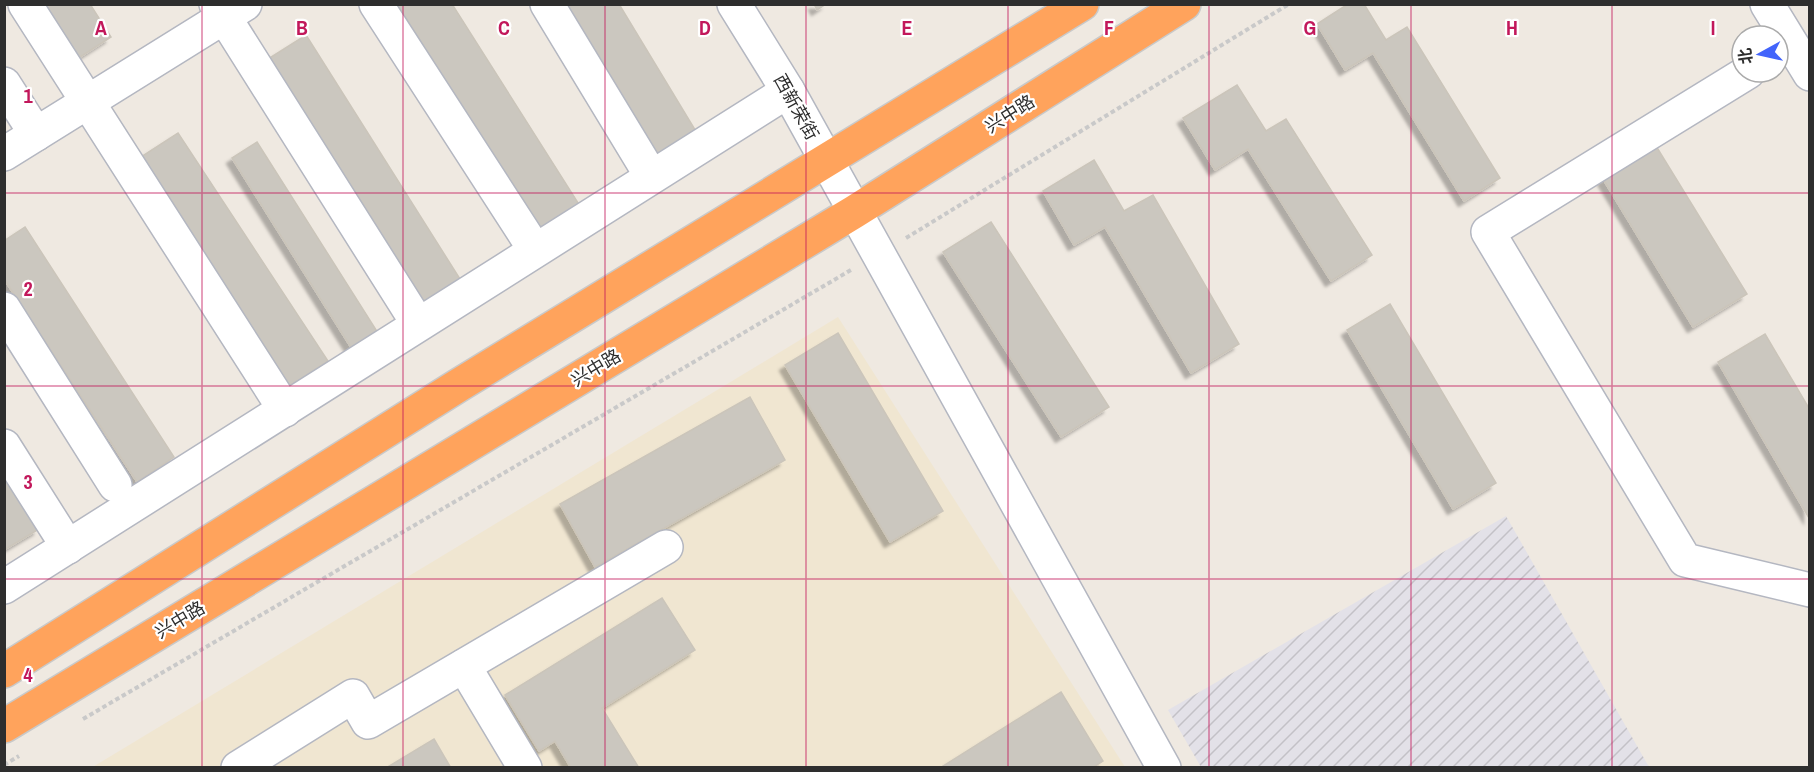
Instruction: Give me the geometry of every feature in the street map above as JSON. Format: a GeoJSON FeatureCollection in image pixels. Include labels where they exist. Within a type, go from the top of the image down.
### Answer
{"type":"FeatureCollection","features":[{"type":"Feature","properties":{"kind":"highway"},"geometry":{"type":"LineString","coordinates":[[4,671],[480,373],[1082,4]]}},
{"type":"Feature","properties":{"kind":"highway","name":"兴中路"},"geometry":{"type":"LineString","coordinates":[[4,726],[854,212],[1184,4]]}},
{"type":"Feature","properties":{"kind":"street"},"geometry":{"type":"LineString","coordinates":[[25,4],[285,410]]}},
{"type":"Feature","properties":{"kind":"street"},"geometry":{"type":"LineString","coordinates":[[376,4],[528,239]]}},
{"type":"Feature","properties":{"kind":"street"},"geometry":{"type":"LineString","coordinates":[[547,4],[644,164]]}},
{"type":"Feature","properties":{"kind":"street","name":"西新荣街"},"geometry":{"type":"LineString","coordinates":[[735,4],[788,92],[1164,768]]}},
{"type":"Feature","properties":{"kind":"street"},"geometry":{"type":"LineString","coordinates":[[1767,4],[1775,24]]}},
{"type":"Feature","properties":{"kind":"street"},"geometry":{"type":"LineString","coordinates":[[4,154],[229,9],[415,319]]}},
{"type":"Feature","properties":{"kind":"street"},"geometry":{"type":"LineString","coordinates":[[1790,54],[1809,74]]}},
{"type":"Feature","properties":{"kind":"street"},"geometry":{"type":"LineString","coordinates":[[1730,83],[1488,232],[1685,560],[1809,590]]}},
{"type":"Feature","properties":{"kind":"street"},"geometry":{"type":"LineString","coordinates":[[4,84],[36,135]]}},
{"type":"Feature","properties":{"kind":"street"},"geometry":{"type":"LineString","coordinates":[[4,587],[788,92]]}},
{"type":"Feature","properties":{"kind":"street"},"geometry":{"type":"LineString","coordinates":[[4,309],[115,485]]}},
{"type":"Feature","properties":{"kind":"street"},"geometry":{"type":"LineString","coordinates":[[4,446],[68,547]]}},
{"type":"Feature","properties":{"kind":"street"},"geometry":{"type":"LineString","coordinates":[[238,768],[353,696],[368,722],[666,547]]}},
{"type":"Feature","properties":{"kind":"street"},"geometry":{"type":"LineString","coordinates":[[464,666],[525,768]]}},
{"type":"Feature","properties":{"kind":"path"},"geometry":{"type":"LineString","coordinates":[[900,241],[1289,4]]}},
{"type":"Feature","properties":{"kind":"path"},"geometry":{"type":"LineString","coordinates":[[75,724],[860,265]]}},
{"type":"Feature","properties":{"kind":"path"},"geometry":{"type":"LineString","coordinates":[[4,765],[24,754]]}},
{"type":"Feature","properties":{"kind":"shaded area"},"geometry":{"type":"Polygon","coordinates":[[[838,317],[1125,767],[91,768],[838,317]]]}},
{"type":"Feature","properties":{"kind":"shaded area"},"geometry":{"type":"Polygon","coordinates":[[[1506,516],[1649,767],[1201,767],[1168,710],[1506,516]]]}},
{"type":"Feature","properties":{"kind":"building"},"geometry":{"type":"Polygon","coordinates":[[[42,4],[90,4],[111,37],[77,59],[42,4]]]}},
{"type":"Feature","properties":{"kind":"building"},"geometry":{"type":"Polygon","coordinates":[[[397,4],[452,4],[580,206],[541,231],[397,4]]]}},
{"type":"Feature","properties":{"kind":"building"},"geometry":{"type":"Polygon","coordinates":[[[564,4],[619,4],[697,133],[657,158],[564,4]]]}},
{"type":"Feature","properties":{"kind":"building"},"geometry":{"type":"Polygon","coordinates":[[[814,4],[826,4],[817,10],[814,4]]]}},
{"type":"Feature","properties":{"kind":"building"},"geometry":{"type":"Polygon","coordinates":[[[1348,4],[1364,4],[1386,40],[1407,27],[1500,178],[1464,201],[1373,53],[1345,70],[1317,24],[1348,4]]]}},
{"type":"Feature","properties":{"kind":"building"},"geometry":{"type":"Polygon","coordinates":[[[306,35],[460,279],[422,303],[268,59],[306,35]]]}},
{"type":"Feature","properties":{"kind":"building"},"geometry":{"type":"Polygon","coordinates":[[[1237,85],[1266,131],[1286,119],[1372,255],[1331,281],[1248,149],[1215,170],[1183,118],[1237,85]]]}},
{"type":"Feature","properties":{"kind":"building"},"geometry":{"type":"Polygon","coordinates":[[[178,133],[328,361],[290,386],[141,157],[178,133]]]}},
{"type":"Feature","properties":{"kind":"building"},"geometry":{"type":"Polygon","coordinates":[[[257,142],[378,333],[352,349],[232,158],[257,142]]]}},
{"type":"Feature","properties":{"kind":"building"},"geometry":{"type":"Polygon","coordinates":[[[1656,146],[1747,294],[1693,327],[1603,179],[1656,146]]]}},
{"type":"Feature","properties":{"kind":"building"},"geometry":{"type":"Polygon","coordinates":[[[1094,160],[1124,211],[1153,195],[1239,344],[1191,373],[1105,227],[1074,245],[1043,191],[1094,160]]]}},
{"type":"Feature","properties":{"kind":"building"},"geometry":{"type":"Polygon","coordinates":[[[991,222],[1109,407],[1061,437],[943,252],[991,222]]]}},
{"type":"Feature","properties":{"kind":"building"},"geometry":{"type":"Polygon","coordinates":[[[25,227],[174,457],[137,482],[4,279],[4,241],[25,227]]]}},
{"type":"Feature","properties":{"kind":"building"},"geometry":{"type":"Polygon","coordinates":[[[1390,304],[1496,483],[1453,509],[1347,330],[1390,304]]]}},
{"type":"Feature","properties":{"kind":"building"},"geometry":{"type":"Polygon","coordinates":[[[838,333],[943,511],[890,542],[785,365],[838,333]]]}},
{"type":"Feature","properties":{"kind":"building"},"geometry":{"type":"Polygon","coordinates":[[[1765,334],[1810,410],[1809,518],[1718,362],[1765,334]]]}},
{"type":"Feature","properties":{"kind":"building"},"geometry":{"type":"Polygon","coordinates":[[[750,397],[785,460],[595,567],[560,504],[750,397]]]}},
{"type":"Feature","properties":{"kind":"building"},"geometry":{"type":"Polygon","coordinates":[[[4,473],[39,529],[4,550],[4,473]]]}},
{"type":"Feature","properties":{"kind":"building"},"geometry":{"type":"Polygon","coordinates":[[[662,598],[695,650],[602,708],[639,768],[571,768],[555,741],[539,751],[505,695],[662,598]]]}},
{"type":"Feature","properties":{"kind":"building"},"geometry":{"type":"Polygon","coordinates":[[[1061,692],[1103,761],[1092,768],[940,768],[1061,692]]]}},
{"type":"Feature","properties":{"kind":"building"},"geometry":{"type":"Polygon","coordinates":[[[434,739],[451,768],[386,768],[434,739]]]}}]}
